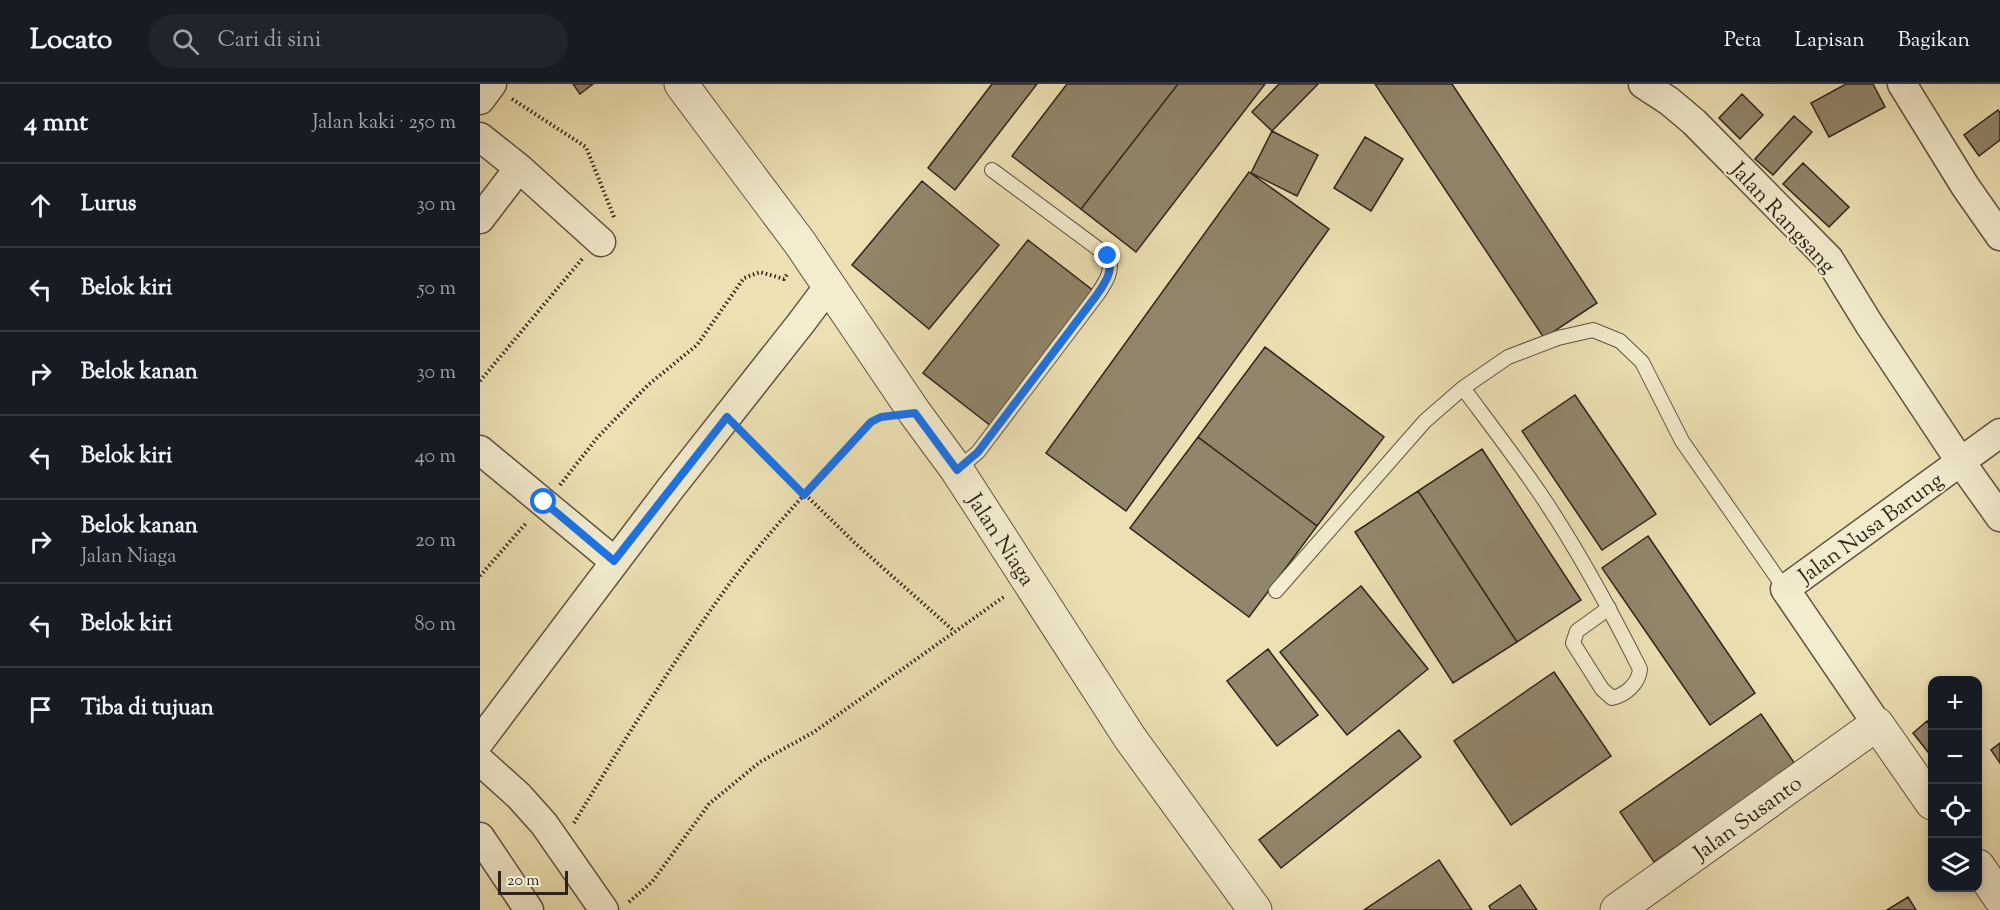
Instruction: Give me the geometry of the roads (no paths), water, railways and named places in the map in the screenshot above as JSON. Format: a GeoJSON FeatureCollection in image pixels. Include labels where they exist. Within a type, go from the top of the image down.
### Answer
{"type":"FeatureCollection","features":[{"type":"Feature","properties":{"kind":"street"},"geometry":{"type":"LineString","coordinates":[[480,100],[492,84]]}},
{"type":"Feature","properties":{"kind":"street","name":"Jalan Niaga"},"geometry":{"type":"LineString","coordinates":[[681,84],[800,243],[915,413],[957,470],[1130,738],[1255,910]]}},
{"type":"Feature","properties":{"kind":"street","name":"Jalan Rangsang"},"geometry":{"type":"LineString","coordinates":[[1643,84],[1669,101],[1694,122],[1829,259],[1959,461],[2000,517]]}},
{"type":"Feature","properties":{"kind":"street"},"geometry":{"type":"LineString","coordinates":[[1902,84],[1965,186],[2000,236]]}},
{"type":"Feature","properties":{"kind":"street"},"geometry":{"type":"LineString","coordinates":[[480,136],[601,242]]}},
{"type":"Feature","properties":{"kind":"street"},"geometry":{"type":"LineString","coordinates":[[480,219],[519,168]]}},
{"type":"Feature","properties":{"kind":"street"},"geometry":{"type":"LineString","coordinates":[[480,741],[614,561],[828,287]]}},
{"type":"Feature","properties":{"kind":"street","name":"Jalan Nusa Barung"},"geometry":{"type":"LineString","coordinates":[[1877,724],[1785,589],[2000,433]]}},
{"type":"Feature","properties":{"kind":"street"},"geometry":{"type":"LineString","coordinates":[[480,450],[614,561]]}},
{"type":"Feature","properties":{"kind":"street"},"geometry":{"type":"LineString","coordinates":[[1877,724],[1928,797]]}},
{"type":"Feature","properties":{"kind":"street","name":"Jalan Susanto"},"geometry":{"type":"LineString","coordinates":[[1617,910],[1877,724]]}},
{"type":"Feature","properties":{"kind":"street"},"geometry":{"type":"LineString","coordinates":[[480,761],[519,796],[563,850],[616,907]]}},
{"type":"Feature","properties":{"kind":"street"},"geometry":{"type":"LineString","coordinates":[[480,837],[529,910]]}},
{"type":"Feature","properties":{"kind":"street"},"geometry":{"type":"LineString","coordinates":[[1982,873],[2000,898]]}},
{"type":"Feature","properties":{"kind":"lane"},"geometry":{"type":"LineString","coordinates":[[957,470],[978,452],[1096,296],[1111,268],[1108,256],[992,170]]}},
{"type":"Feature","properties":{"kind":"lane"},"geometry":{"type":"LineString","coordinates":[[1276,591],[1425,421],[1463,388],[1508,357],[1558,338],[1593,330],[1620,341],[1642,362],[1682,441],[1785,589]]}},
{"type":"Feature","properties":{"kind":"lane"},"geometry":{"type":"LineString","coordinates":[[1463,388],[1541,495],[1609,608],[1640,669],[1640,676],[1632,687],[1612,698],[1602,689],[1573,643],[1577,631],[1609,608]]}}]}
